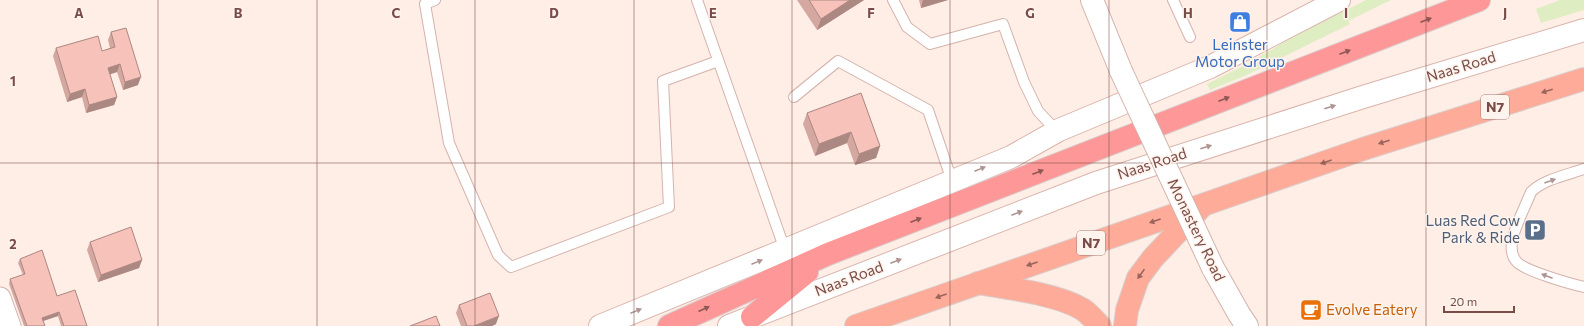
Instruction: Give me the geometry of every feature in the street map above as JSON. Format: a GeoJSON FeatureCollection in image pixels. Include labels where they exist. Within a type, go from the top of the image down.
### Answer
{"type":"FeatureCollection","features":[{"type":"Feature","properties":{"kind":"highway"},"geometry":{"type":"LineString","coordinates":[[669,326],[828,254],[1479,0]]}},
{"type":"Feature","properties":{"kind":"highway","name":"N7"},"geometry":{"type":"LineString","coordinates":[[856,326],[978,282],[1363,149],[1584,79]]}},
{"type":"Feature","properties":{"kind":"highway","name":"N7"},"geometry":{"type":"LineString","coordinates":[[1125,326],[1127,310],[1138,278],[1153,258],[1205,204]]}},
{"type":"Feature","properties":{"kind":"highway"},"geometry":{"type":"LineString","coordinates":[[752,317],[828,254]]}},
{"type":"Feature","properties":{"kind":"highway"},"geometry":{"type":"LineString","coordinates":[[978,282],[1060,300],[1083,309],[1100,326]]}},
{"type":"Feature","properties":{"kind":"main road","name":"Monastery Road"},"geometry":{"type":"LineString","coordinates":[[1092,0],[1121,71],[1213,268],[1247,326]]}},
{"type":"Feature","properties":{"kind":"main road"},"geometry":{"type":"LineString","coordinates":[[600,326],[1011,157],[1059,130],[1210,67],[1339,0]]}},
{"type":"Feature","properties":{"kind":"main road","name":"Naas Road"},"geometry":{"type":"LineString","coordinates":[[730,326],[1096,182],[1363,97],[1584,30]]}},
{"type":"Feature","properties":{"kind":"street"},"geometry":{"type":"LineString","coordinates":[[0,298],[10,326]]}},
{"type":"Feature","properties":{"kind":"lane"},"geometry":{"type":"LineString","coordinates":[[434,0],[425,4],[449,143],[498,255],[511,267],[669,207],[663,81],[718,61]]}},
{"type":"Feature","properties":{"kind":"lane"},"geometry":{"type":"LineString","coordinates":[[697,0],[785,250]]}},
{"type":"Feature","properties":{"kind":"lane"},"geometry":{"type":"LineString","coordinates":[[894,0],[907,28],[930,44],[1003,24],[1024,82],[1038,111],[1051,125],[1059,130]]}},
{"type":"Feature","properties":{"kind":"lane"},"geometry":{"type":"LineString","coordinates":[[1174,0],[1190,37]]}},
{"type":"Feature","properties":{"kind":"lane"},"geometry":{"type":"LineString","coordinates":[[794,97],[838,61],[928,110],[952,181]]}},
{"type":"Feature","properties":{"kind":"lane"},"geometry":{"type":"LineString","coordinates":[[1584,169],[1545,182],[1537,186],[1531,192],[1512,240],[1511,249],[1518,263],[1525,267],[1566,283],[1584,287]]}},
{"type":"Feature","properties":{"kind":"green space"},"geometry":{"type":"Polygon","coordinates":[[[1366,0],[1391,0],[1348,21],[1350,24],[1247,75],[1210,90],[1207,84],[1249,63],[1289,39],[1366,0]]]}},
{"type":"Feature","properties":{"kind":"green space"},"geometry":{"type":"Polygon","coordinates":[[[1560,0],[1584,0],[1584,10],[1541,23],[1536,9],[1560,0]]]}},
{"type":"Feature","properties":{"kind":"building"},"geometry":{"type":"Polygon","coordinates":[[[809,0],[850,0],[821,19],[809,0]]]}},
{"type":"Feature","properties":{"kind":"building"},"geometry":{"type":"Polygon","coordinates":[[[126,28],[141,77],[125,82],[120,64],[108,68],[117,97],[89,105],[85,89],[70,94],[56,48],[98,36],[102,51],[115,47],[111,32],[126,28]]]}},
{"type":"Feature","properties":{"kind":"building"},"geometry":{"type":"Polygon","coordinates":[[[861,93],[880,146],[859,154],[851,132],[819,144],[807,113],[861,93]]]}},
{"type":"Feature","properties":{"kind":"building"},"geometry":{"type":"Polygon","coordinates":[[[131,227],[142,260],[101,275],[90,242],[131,227]]]}},
{"type":"Feature","properties":{"kind":"building"},"geometry":{"type":"Polygon","coordinates":[[[42,250],[57,296],[75,290],[87,326],[64,326],[59,312],[42,318],[45,326],[27,326],[10,279],[25,274],[20,259],[42,250]]]}},
{"type":"Feature","properties":{"kind":"building"},"geometry":{"type":"Polygon","coordinates":[[[490,293],[499,316],[474,326],[467,326],[459,305],[490,293]]]}},
{"type":"Feature","properties":{"kind":"building"},"geometry":{"type":"Polygon","coordinates":[[[436,316],[440,326],[410,326],[436,316]]]}},
{"type":"Feature","properties":{"kind":"place","name":"Leinster Motor Group"},"geometry":{"type":"Point","coordinates":[1240,22]}},
{"type":"Feature","properties":{"kind":"place","name":"Luas Red Cow Park & Ride"},"geometry":{"type":"Point","coordinates":[1535,230]}},
{"type":"Feature","properties":{"kind":"place","name":"Evolve Eatery"},"geometry":{"type":"Point","coordinates":[1311,310]}}]}
